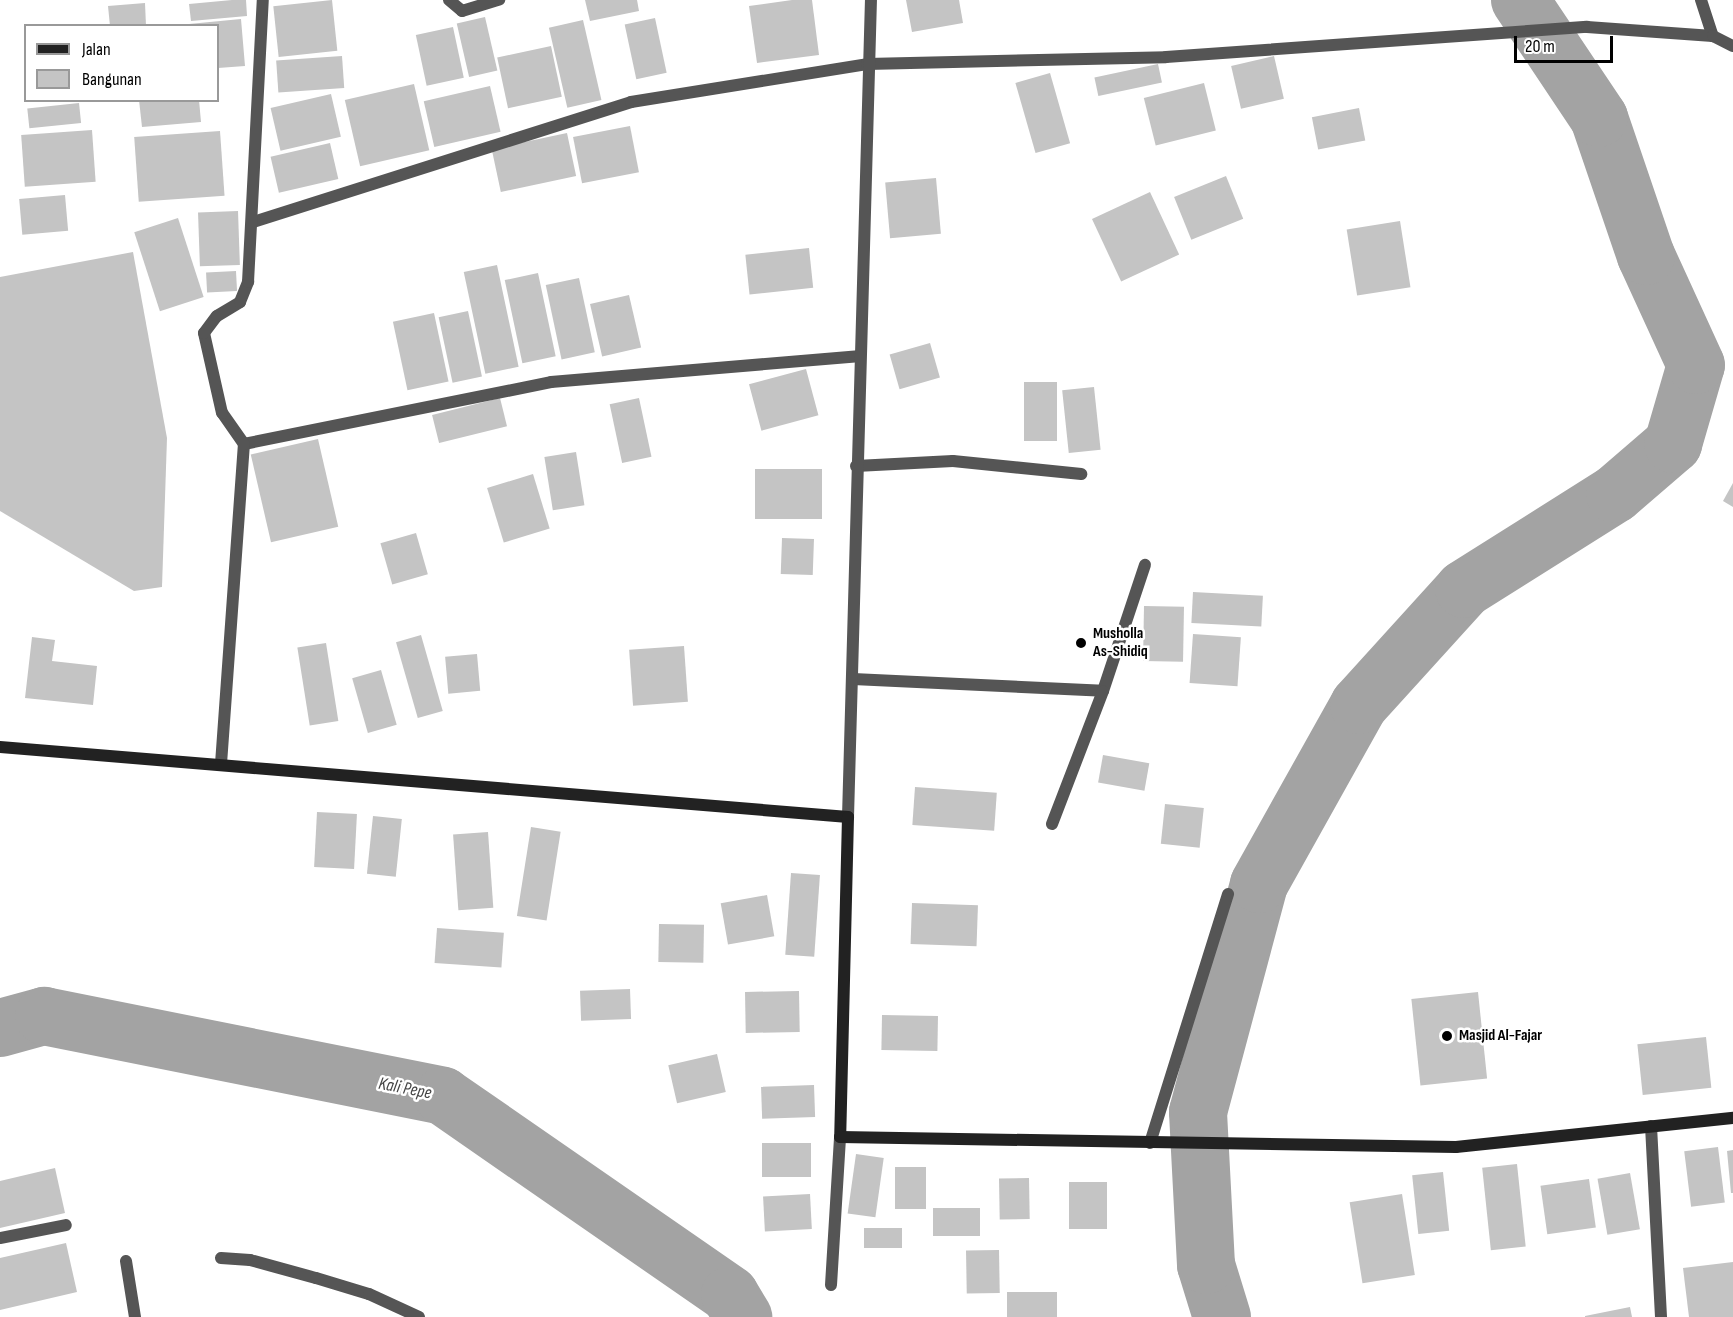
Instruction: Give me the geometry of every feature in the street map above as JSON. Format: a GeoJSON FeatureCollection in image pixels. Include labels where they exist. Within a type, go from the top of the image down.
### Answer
{"type":"FeatureCollection","features":[{"type":"Feature","properties":{"kind":"street"},"geometry":{"type":"LineString","coordinates":[[221,764],[244,444],[222,412],[204,333],[245,294],[253,222],[263,0]]}},
{"type":"Feature","properties":{"kind":"street"},"geometry":{"type":"LineString","coordinates":[[449,0],[462,10],[499,0]]}},
{"type":"Feature","properties":{"kind":"street"},"geometry":{"type":"LineString","coordinates":[[831,1285],[840,1137],[853,679],[858,356],[871,0]]}},
{"type":"Feature","properties":{"kind":"street"},"geometry":{"type":"LineString","coordinates":[[1701,0],[1713,36]]}},
{"type":"Feature","properties":{"kind":"street"},"geometry":{"type":"LineString","coordinates":[[253,222],[631,102],[867,64],[1166,57],[1587,27],[1713,36],[1733,46]]}},
{"type":"Feature","properties":{"kind":"street"},"geometry":{"type":"LineString","coordinates":[[244,444],[551,382],[858,356]]}},
{"type":"Feature","properties":{"kind":"street"},"geometry":{"type":"LineString","coordinates":[[856,466],[953,461],[1081,474]]}},
{"type":"Feature","properties":{"kind":"street"},"geometry":{"type":"LineString","coordinates":[[1052,824],[1103,691],[1146,565]]}},
{"type":"Feature","properties":{"kind":"street"},"geometry":{"type":"LineString","coordinates":[[853,679],[1103,691]]}},
{"type":"Feature","properties":{"kind":"street"},"geometry":{"type":"LineString","coordinates":[[0,747],[848,817]]}},
{"type":"Feature","properties":{"kind":"street"},"geometry":{"type":"LineString","coordinates":[[1156,1143],[1228,894]]}},
{"type":"Feature","properties":{"kind":"street"},"geometry":{"type":"LineString","coordinates":[[840,1137],[1456,1147],[1733,1118]]}},
{"type":"Feature","properties":{"kind":"street"},"geometry":{"type":"LineString","coordinates":[[1651,1126],[1661,1317]]}},
{"type":"Feature","properties":{"kind":"street"},"geometry":{"type":"LineString","coordinates":[[0,1238],[66,1225]]}},
{"type":"Feature","properties":{"kind":"street"},"geometry":{"type":"LineString","coordinates":[[220,1258],[250,1260],[347,1287],[418,1317]]}},
{"type":"Feature","properties":{"kind":"street"},"geometry":{"type":"LineString","coordinates":[[126,1261],[135,1317]]}},
{"type":"Feature","properties":{"kind":"building"},"geometry":{"type":"Polygon","coordinates":[[[246,0],[247,16],[191,21],[189,4],[246,0]]]}},
{"type":"Feature","properties":{"kind":"building"},"geometry":{"type":"Polygon","coordinates":[[[332,0],[337,51],[279,57],[273,6],[332,0]]]}},
{"type":"Feature","properties":{"kind":"building"},"geometry":{"type":"Polygon","coordinates":[[[585,0],[637,0],[639,11],[590,21],[585,0]]]}},
{"type":"Feature","properties":{"kind":"building"},"geometry":{"type":"Polygon","coordinates":[[[792,0],[812,0],[819,55],[757,63],[749,6],[792,0]]]}},
{"type":"Feature","properties":{"kind":"building"},"geometry":{"type":"Polygon","coordinates":[[[906,0],[959,0],[963,23],[912,32],[906,0]]]}},
{"type":"Feature","properties":{"kind":"building"},"geometry":{"type":"Polygon","coordinates":[[[145,3],[146,24],[110,24],[108,6],[145,3]]]}},
{"type":"Feature","properties":{"kind":"building"},"geometry":{"type":"Polygon","coordinates":[[[485,17],[497,71],[469,77],[457,24],[485,17]]]}},
{"type":"Feature","properties":{"kind":"building"},"geometry":{"type":"Polygon","coordinates":[[[655,18],[667,73],[636,79],[625,24],[655,18]]]}},
{"type":"Feature","properties":{"kind":"building"},"geometry":{"type":"Polygon","coordinates":[[[241,19],[245,66],[219,68],[219,24],[189,24],[241,19]]]}},
{"type":"Feature","properties":{"kind":"building"},"geometry":{"type":"Polygon","coordinates":[[[583,20],[601,100],[567,108],[549,28],[583,20]]]}},
{"type":"Feature","properties":{"kind":"building"},"geometry":{"type":"Polygon","coordinates":[[[453,27],[464,78],[427,86],[416,35],[453,27]]]}},
{"type":"Feature","properties":{"kind":"building"},"geometry":{"type":"Polygon","coordinates":[[[551,46],[562,97],[508,108],[497,57],[551,46]]]}},
{"type":"Feature","properties":{"kind":"building"},"geometry":{"type":"Polygon","coordinates":[[[342,56],[344,88],[278,93],[276,61],[342,56]]]}},
{"type":"Feature","properties":{"kind":"building"},"geometry":{"type":"Polygon","coordinates":[[[1274,56],[1284,99],[1241,109],[1231,66],[1274,56]]]}},
{"type":"Feature","properties":{"kind":"building"},"geometry":{"type":"Polygon","coordinates":[[[1158,64],[1162,83],[1098,96],[1094,78],[1158,64]]]}},
{"type":"Feature","properties":{"kind":"building"},"geometry":{"type":"Polygon","coordinates":[[[1050,73],[1070,143],[1036,153],[1015,83],[1050,73]]]}},
{"type":"Feature","properties":{"kind":"building"},"geometry":{"type":"Polygon","coordinates":[[[1204,83],[1216,131],[1156,146],[1144,98],[1204,83]]]}},
{"type":"Feature","properties":{"kind":"building"},"geometry":{"type":"Polygon","coordinates":[[[414,84],[429,150],[360,166],[345,100],[414,84]]]}},
{"type":"Feature","properties":{"kind":"building"},"geometry":{"type":"Polygon","coordinates":[[[490,86],[501,132],[434,147],[424,101],[490,86]]]}},
{"type":"Feature","properties":{"kind":"building"},"geometry":{"type":"Polygon","coordinates":[[[331,94],[341,137],[280,151],[271,108],[331,94]]]}},
{"type":"Feature","properties":{"kind":"building"},"geometry":{"type":"Polygon","coordinates":[[[139,102],[199,102],[201,122],[142,127],[139,102]]]}},
{"type":"Feature","properties":{"kind":"building"},"geometry":{"type":"Polygon","coordinates":[[[79,103],[81,123],[29,128],[27,108],[79,103]]]}},
{"type":"Feature","properties":{"kind":"building"},"geometry":{"type":"Polygon","coordinates":[[[1359,108],[1365,140],[1318,150],[1312,117],[1359,108]]]}},
{"type":"Feature","properties":{"kind":"building"},"geometry":{"type":"Polygon","coordinates":[[[630,126],[639,172],[582,183],[573,137],[630,126]]]}},
{"type":"Feature","properties":{"kind":"building"},"geometry":{"type":"Polygon","coordinates":[[[92,130],[96,182],[25,187],[21,135],[92,130]]]}},
{"type":"Feature","properties":{"kind":"building"},"geometry":{"type":"Polygon","coordinates":[[[220,131],[225,196],[139,202],[134,137],[220,131]]]}},
{"type":"Feature","properties":{"kind":"building"},"geometry":{"type":"Polygon","coordinates":[[[567,133],[576,176],[501,192],[492,149],[567,133]]]}},
{"type":"Feature","properties":{"kind":"building"},"geometry":{"type":"Polygon","coordinates":[[[330,143],[338,179],[279,193],[271,157],[330,143]]]}},
{"type":"Feature","properties":{"kind":"building"},"geometry":{"type":"Polygon","coordinates":[[[1226,176],[1243,219],[1191,240],[1174,197],[1226,176]]]}},
{"type":"Feature","properties":{"kind":"building"},"geometry":{"type":"Polygon","coordinates":[[[936,178],[941,234],[890,238],[885,182],[936,178]]]}},
{"type":"Feature","properties":{"kind":"building"},"geometry":{"type":"Polygon","coordinates":[[[1150,192],[1179,255],[1121,282],[1092,219],[1150,192]]]}},
{"type":"Feature","properties":{"kind":"building"},"geometry":{"type":"Polygon","coordinates":[[[65,195],[68,231],[22,235],[19,199],[65,195]]]}},
{"type":"Feature","properties":{"kind":"building"},"geometry":{"type":"Polygon","coordinates":[[[238,211],[240,265],[200,266],[198,212],[238,211]]]}},
{"type":"Feature","properties":{"kind":"building"},"geometry":{"type":"Polygon","coordinates":[[[178,218],[204,297],[160,311],[134,232],[178,218]]]}},
{"type":"Feature","properties":{"kind":"building"},"geometry":{"type":"Polygon","coordinates":[[[1400,221],[1410,287],[1357,296],[1347,229],[1400,221]]]}},
{"type":"Feature","properties":{"kind":"building"},"geometry":{"type":"Polygon","coordinates":[[[809,248],[813,288],[750,294],[745,255],[809,248]]]}},
{"type":"Feature","properties":{"kind":"building"},"geometry":{"type":"Polygon","coordinates":[[[133,252],[167,438],[162,587],[134,591],[0,511],[0,277],[133,252]]]}},
{"type":"Feature","properties":{"kind":"building"},"geometry":{"type":"Polygon","coordinates":[[[497,265],[519,367],[485,374],[464,272],[497,265]]]}},
{"type":"Feature","properties":{"kind":"building"},"geometry":{"type":"Polygon","coordinates":[[[236,271],[237,291],[207,293],[206,273],[236,271]]]}},
{"type":"Feature","properties":{"kind":"building"},"geometry":{"type":"Polygon","coordinates":[[[538,273],[556,356],[522,363],[505,280],[538,273]]]}},
{"type":"Feature","properties":{"kind":"building"},"geometry":{"type":"Polygon","coordinates":[[[579,278],[595,352],[562,359],[546,285],[579,278]]]}},
{"type":"Feature","properties":{"kind":"building"},"geometry":{"type":"Polygon","coordinates":[[[629,295],[641,348],[602,357],[590,304],[629,295]]]}},
{"type":"Feature","properties":{"kind":"building"},"geometry":{"type":"Polygon","coordinates":[[[468,311],[482,377],[453,383],[439,317],[468,311]]]}},
{"type":"Feature","properties":{"kind":"building"},"geometry":{"type":"Polygon","coordinates":[[[434,313],[449,381],[407,390],[393,322],[434,313]]]}},
{"type":"Feature","properties":{"kind":"building"},"geometry":{"type":"Polygon","coordinates":[[[930,343],[940,378],[900,389],[890,355],[930,343]]]}},
{"type":"Feature","properties":{"kind":"building"},"geometry":{"type":"Polygon","coordinates":[[[806,369],[818,415],[761,431],[749,384],[806,369]]]}},
{"type":"Feature","properties":{"kind":"building"},"geometry":{"type":"Polygon","coordinates":[[[1024,382],[1057,382],[1057,441],[1024,441],[1024,382]]]}},
{"type":"Feature","properties":{"kind":"building"},"geometry":{"type":"Polygon","coordinates":[[[1094,387],[1101,450],[1069,453],[1062,390],[1094,387]]]}},
{"type":"Feature","properties":{"kind":"building"},"geometry":{"type":"Polygon","coordinates":[[[500,398],[507,426],[439,443],[432,415],[500,398]]]}},
{"type":"Feature","properties":{"kind":"building"},"geometry":{"type":"Polygon","coordinates":[[[639,398],[651,457],[622,463],[610,404],[639,398]]]}},
{"type":"Feature","properties":{"kind":"building"},"geometry":{"type":"Polygon","coordinates":[[[318,439],[338,527],[271,542],[251,455],[318,439]]]}},
{"type":"Feature","properties":{"kind":"building"},"geometry":{"type":"Polygon","coordinates":[[[576,452],[584,505],[553,510],[544,457],[576,452]]]}},
{"type":"Feature","properties":{"kind":"building"},"geometry":{"type":"Polygon","coordinates":[[[755,469],[822,469],[822,519],[755,519],[755,469]]]}},
{"type":"Feature","properties":{"kind":"building"},"geometry":{"type":"Polygon","coordinates":[[[533,474],[550,529],[504,543],[487,488],[533,474]]]}},
{"type":"Feature","properties":{"kind":"building"},"geometry":{"type":"Polygon","coordinates":[[[1733,483],[1733,507],[1723,501],[1733,483]]]}},
{"type":"Feature","properties":{"kind":"building"},"geometry":{"type":"Polygon","coordinates":[[[416,533],[428,574],[392,585],[380,543],[416,533]]]}},
{"type":"Feature","properties":{"kind":"building"},"geometry":{"type":"Polygon","coordinates":[[[782,538],[814,539],[813,575],[781,574],[782,538]]]}},
{"type":"Feature","properties":{"kind":"building"},"geometry":{"type":"Polygon","coordinates":[[[1193,592],[1263,596],[1261,627],[1191,623],[1193,592]]]}},
{"type":"Feature","properties":{"kind":"building"},"geometry":{"type":"Polygon","coordinates":[[[1144,606],[1184,607],[1183,662],[1143,661],[1144,606]]]}},
{"type":"Feature","properties":{"kind":"building"},"geometry":{"type":"Polygon","coordinates":[[[1193,634],[1241,637],[1237,686],[1190,683],[1193,634]]]}},
{"type":"Feature","properties":{"kind":"building"},"geometry":{"type":"Polygon","coordinates":[[[421,635],[443,711],[418,718],[396,642],[421,635]]]}},
{"type":"Feature","properties":{"kind":"building"},"geometry":{"type":"Polygon","coordinates":[[[32,637],[55,640],[52,661],[97,666],[93,705],[25,698],[32,637]]]}},
{"type":"Feature","properties":{"kind":"building"},"geometry":{"type":"Polygon","coordinates":[[[326,643],[338,721],[310,726],[297,648],[326,643]]]}},
{"type":"Feature","properties":{"kind":"building"},"geometry":{"type":"Polygon","coordinates":[[[684,646],[688,702],[633,706],[629,650],[684,646]]]}},
{"type":"Feature","properties":{"kind":"building"},"geometry":{"type":"Polygon","coordinates":[[[477,654],[480,691],[448,694],[445,657],[477,654]]]}},
{"type":"Feature","properties":{"kind":"building"},"geometry":{"type":"Polygon","coordinates":[[[381,670],[397,725],[368,733],[352,678],[381,670]]]}},
{"type":"Feature","properties":{"kind":"building"},"geometry":{"type":"Polygon","coordinates":[[[1103,755],[1149,763],[1144,791],[1098,783],[1103,755]]]}},
{"type":"Feature","properties":{"kind":"building"},"geometry":{"type":"Polygon","coordinates":[[[915,787],[997,793],[994,831],[912,825],[915,787]]]}},
{"type":"Feature","properties":{"kind":"building"},"geometry":{"type":"Polygon","coordinates":[[[1165,804],[1204,808],[1200,848],[1161,844],[1165,804]]]}},
{"type":"Feature","properties":{"kind":"building"},"geometry":{"type":"Polygon","coordinates":[[[317,812],[357,814],[354,869],[314,867],[317,812]]]}},
{"type":"Feature","properties":{"kind":"building"},"geometry":{"type":"Polygon","coordinates":[[[373,816],[402,819],[396,877],[367,874],[373,816]]]}},
{"type":"Feature","properties":{"kind":"building"},"geometry":{"type":"Polygon","coordinates":[[[531,827],[561,832],[547,921],[517,916],[531,827]]]}},
{"type":"Feature","properties":{"kind":"building"},"geometry":{"type":"Polygon","coordinates":[[[488,832],[493,908],[458,910],[453,834],[488,832]]]}},
{"type":"Feature","properties":{"kind":"building"},"geometry":{"type":"Polygon","coordinates":[[[791,873],[820,875],[814,957],[785,955],[791,873]]]}},
{"type":"Feature","properties":{"kind":"building"},"geometry":{"type":"Polygon","coordinates":[[[767,895],[774,936],[728,945],[721,903],[767,895]]]}},
{"type":"Feature","properties":{"kind":"building"},"geometry":{"type":"Polygon","coordinates":[[[912,903],[978,905],[977,946],[911,944],[912,903]]]}},
{"type":"Feature","properties":{"kind":"building"},"geometry":{"type":"Polygon","coordinates":[[[659,924],[704,925],[703,963],[658,962],[659,924]]]}},
{"type":"Feature","properties":{"kind":"building"},"geometry":{"type":"Polygon","coordinates":[[[437,928],[504,933],[501,968],[435,963],[437,928]]]}},
{"type":"Feature","properties":{"kind":"building"},"geometry":{"type":"Polygon","coordinates":[[[630,989],[631,1019],[581,1021],[580,991],[630,989]]]}},
{"type":"Feature","properties":{"kind":"building"},"geometry":{"type":"Polygon","coordinates":[[[799,991],[800,1032],[746,1033],[745,992],[799,991]]]}},
{"type":"Feature","properties":{"kind":"building"},"geometry":{"type":"Polygon","coordinates":[[[1478,992],[1487,1079],[1420,1086],[1411,999],[1478,992]]]}},
{"type":"Feature","properties":{"kind":"building"},"geometry":{"type":"Polygon","coordinates":[[[882,1015],[938,1016],[937,1051],[881,1050],[882,1015]]]}},
{"type":"Feature","properties":{"kind":"building"},"geometry":{"type":"Polygon","coordinates":[[[1706,1037],[1711,1088],[1643,1095],[1637,1044],[1706,1037]]]}},
{"type":"Feature","properties":{"kind":"building"},"geometry":{"type":"Polygon","coordinates":[[[717,1054],[726,1092],[677,1103],[668,1065],[717,1054]]]}},
{"type":"Feature","properties":{"kind":"building"},"geometry":{"type":"Polygon","coordinates":[[[814,1085],[815,1117],[762,1119],[761,1087],[814,1085]]]}},
{"type":"Feature","properties":{"kind":"building"},"geometry":{"type":"Polygon","coordinates":[[[762,1143],[811,1143],[811,1177],[762,1177],[762,1143]]]}},
{"type":"Feature","properties":{"kind":"building"},"geometry":{"type":"Polygon","coordinates":[[[1718,1147],[1725,1203],[1691,1207],[1684,1151],[1718,1147]]]}},
{"type":"Feature","properties":{"kind":"building"},"geometry":{"type":"Polygon","coordinates":[[[1733,1150],[1733,1193],[1731,1193],[1727,1151],[1733,1150]]]}},
{"type":"Feature","properties":{"kind":"building"},"geometry":{"type":"Polygon","coordinates":[[[856,1154],[884,1158],[875,1217],[848,1213],[856,1154]]]}},
{"type":"Feature","properties":{"kind":"building"},"geometry":{"type":"Polygon","coordinates":[[[1517,1164],[1526,1247],[1491,1250],[1482,1168],[1517,1164]]]}},
{"type":"Feature","properties":{"kind":"building"},"geometry":{"type":"Polygon","coordinates":[[[895,1167],[926,1167],[926,1209],[895,1209],[895,1167]]]}},
{"type":"Feature","properties":{"kind":"building"},"geometry":{"type":"Polygon","coordinates":[[[55,1168],[65,1213],[0,1228],[0,1181],[55,1168]]]}},
{"type":"Feature","properties":{"kind":"building"},"geometry":{"type":"Polygon","coordinates":[[[1443,1172],[1449,1231],[1418,1234],[1412,1175],[1443,1172]]]}},
{"type":"Feature","properties":{"kind":"building"},"geometry":{"type":"Polygon","coordinates":[[[1630,1173],[1640,1229],[1607,1235],[1598,1179],[1630,1173]]]}},
{"type":"Feature","properties":{"kind":"building"},"geometry":{"type":"Polygon","coordinates":[[[1029,1178],[1030,1219],[1000,1220],[999,1179],[1029,1178]]]}},
{"type":"Feature","properties":{"kind":"building"},"geometry":{"type":"Polygon","coordinates":[[[1589,1179],[1596,1228],[1547,1234],[1540,1186],[1589,1179]]]}},
{"type":"Feature","properties":{"kind":"building"},"geometry":{"type":"Polygon","coordinates":[[[1069,1182],[1107,1182],[1107,1229],[1069,1229],[1069,1182]]]}},
{"type":"Feature","properties":{"kind":"building"},"geometry":{"type":"Polygon","coordinates":[[[810,1194],[812,1229],[765,1231],[763,1196],[810,1194]]]}},
{"type":"Feature","properties":{"kind":"building"},"geometry":{"type":"Polygon","coordinates":[[[1402,1194],[1415,1275],[1362,1283],[1350,1202],[1402,1194]]]}},
{"type":"Feature","properties":{"kind":"building"},"geometry":{"type":"Polygon","coordinates":[[[933,1208],[980,1208],[980,1236],[933,1236],[933,1208]]]}},
{"type":"Feature","properties":{"kind":"building"},"geometry":{"type":"Polygon","coordinates":[[[864,1228],[902,1228],[902,1248],[864,1248],[864,1228]]]}},
{"type":"Feature","properties":{"kind":"building"},"geometry":{"type":"Polygon","coordinates":[[[66,1243],[77,1292],[0,1310],[0,1258],[66,1243]]]}},
{"type":"Feature","properties":{"kind":"building"},"geometry":{"type":"Polygon","coordinates":[[[999,1250],[1000,1293],[967,1294],[966,1251],[999,1250]]]}},
{"type":"Feature","properties":{"kind":"building"},"geometry":{"type":"Polygon","coordinates":[[[1733,1262],[1733,1317],[1689,1317],[1683,1268],[1733,1262]]]}},
{"type":"Feature","properties":{"kind":"building"},"geometry":{"type":"Polygon","coordinates":[[[1007,1292],[1057,1292],[1057,1317],[1007,1317],[1007,1292]]]}},
{"type":"Feature","properties":{"kind":"building"},"geometry":{"type":"Polygon","coordinates":[[[1630,1307],[1632,1317],[1585,1317],[1585,1316],[1630,1307]]]}},
{"type":"Feature","properties":{"kind":"waterway"},"geometry":{"type":"LineString","coordinates":[[1222,1317],[1206,1265],[1198,1112],[1259,884],[1359,705],[1464,589],[1615,494],[1673,444],[1696,365],[1646,256],[1599,118],[1520,0]]}},
{"type":"Feature","properties":{"kind":"waterway","name":"Kali Pepe"},"geometry":{"type":"LineString","coordinates":[[0,1028],[44,1016],[443,1096],[730,1295],[743,1317]]}},
{"type":"Feature","properties":{"kind":"place","name":"Musholla As-Shidiq"},"geometry":{"type":"Point","coordinates":[1081,643]}},
{"type":"Feature","properties":{"kind":"place","name":"Masjid Al-Fajar"},"geometry":{"type":"Point","coordinates":[1447,1036]}}]}
